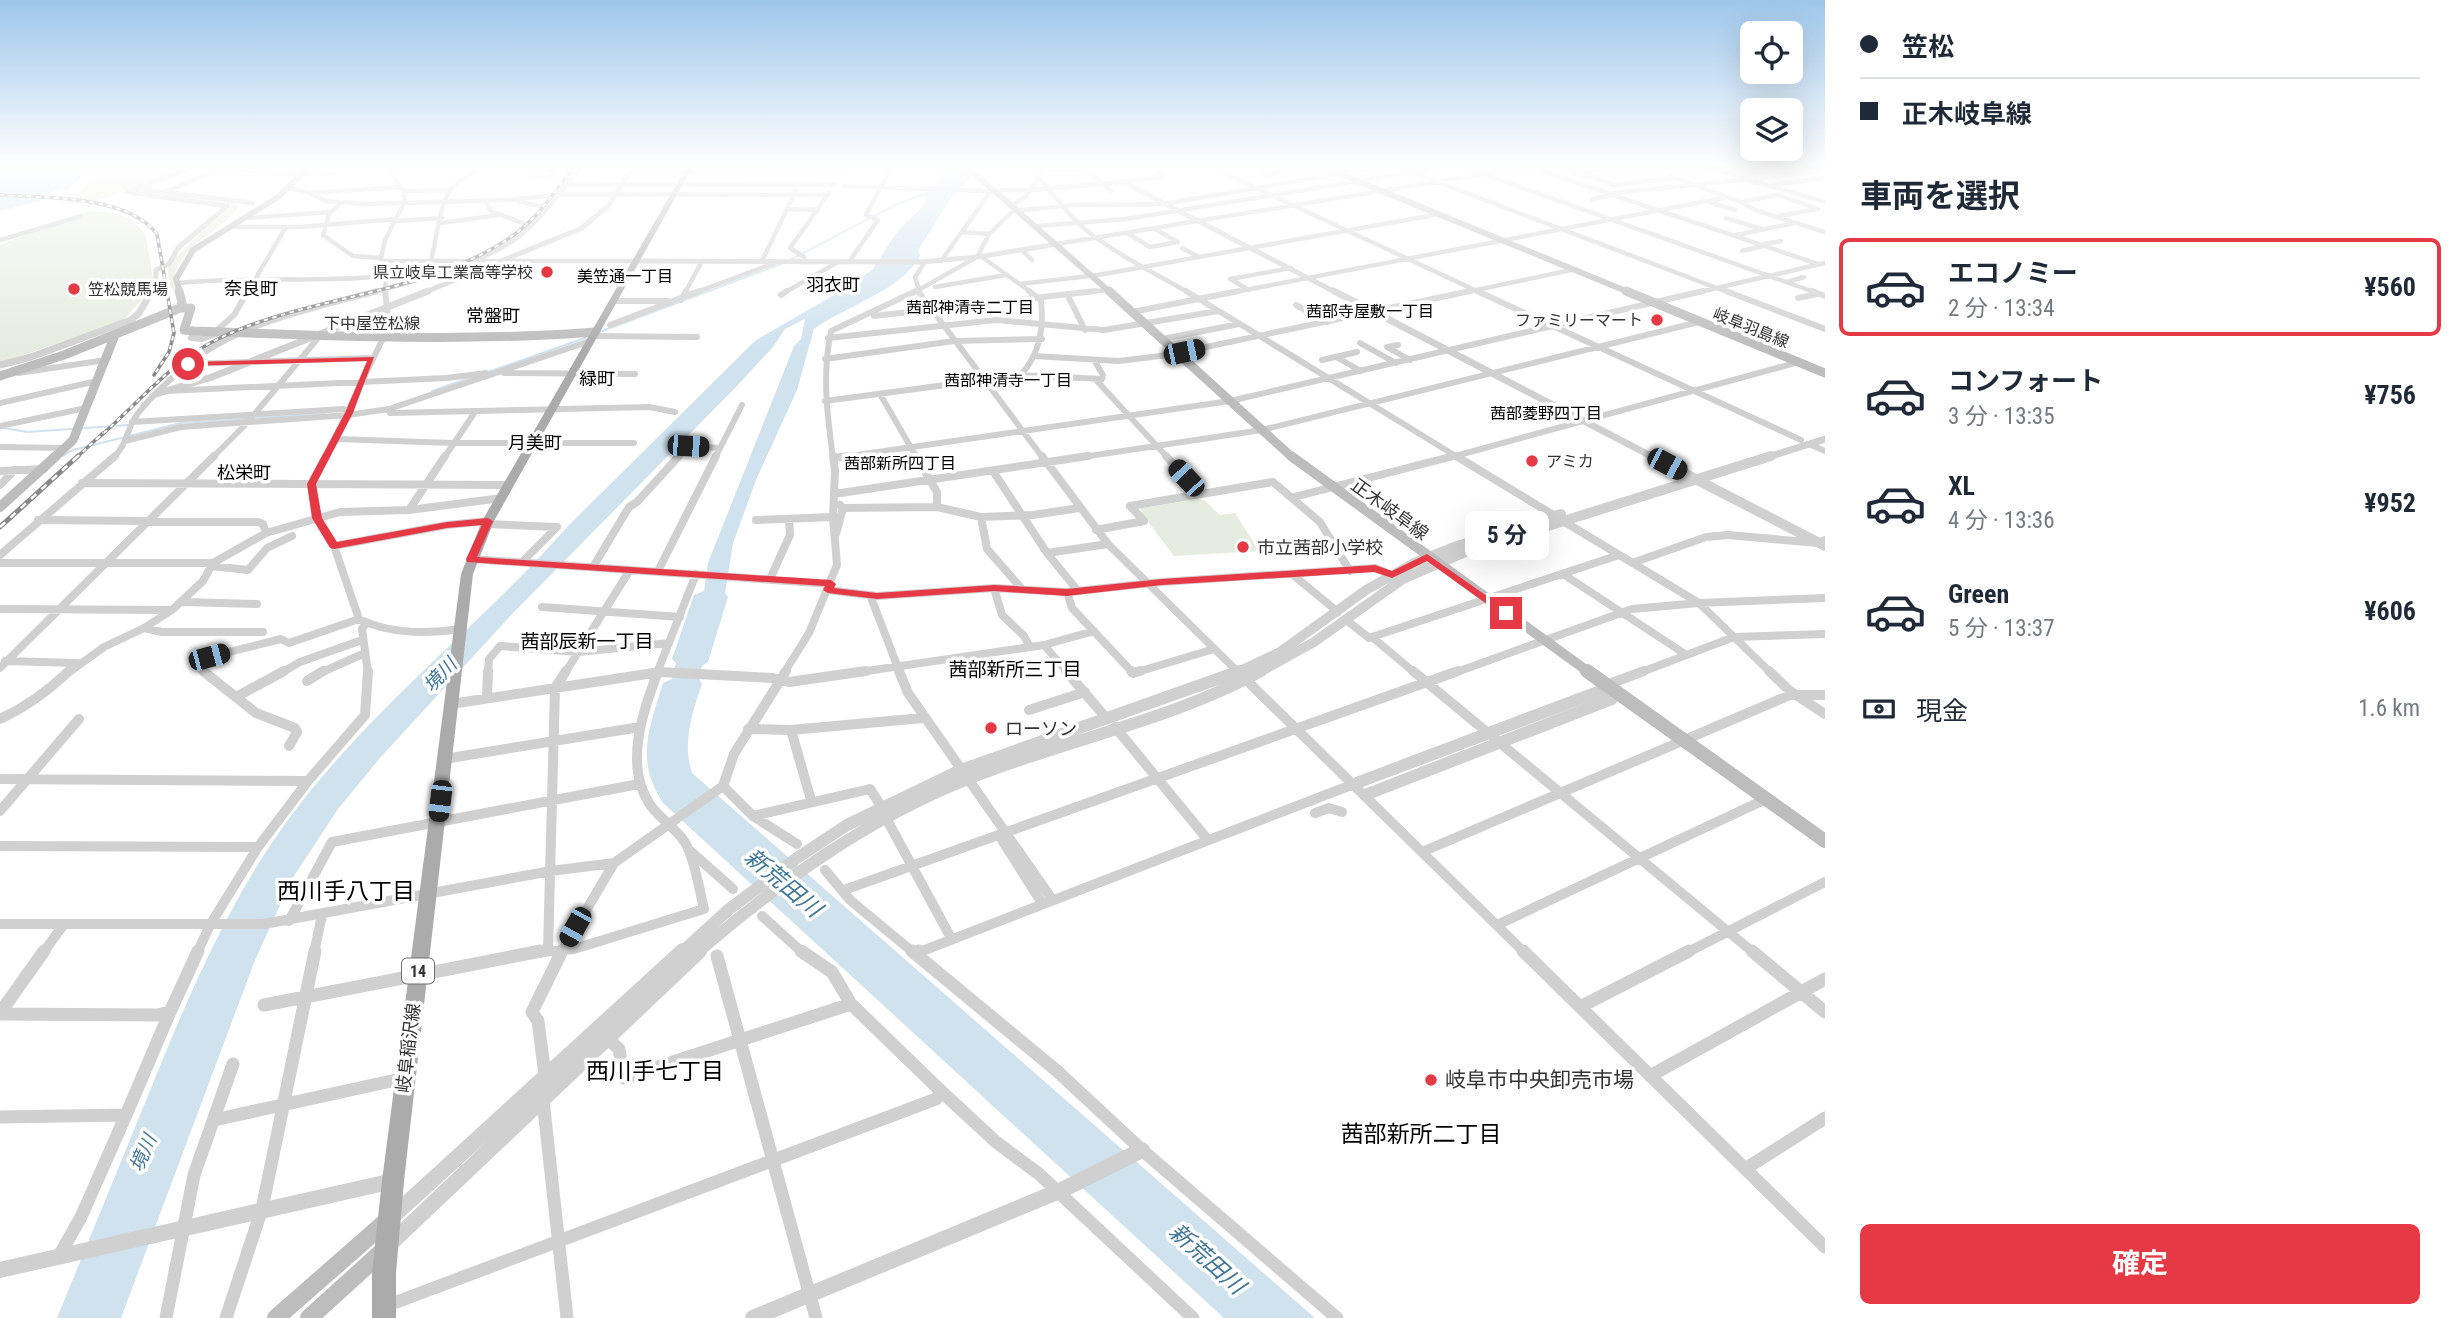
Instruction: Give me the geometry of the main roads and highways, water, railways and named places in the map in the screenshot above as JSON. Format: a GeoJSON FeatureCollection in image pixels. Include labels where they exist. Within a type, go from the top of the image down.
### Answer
{"type":"FeatureCollection","features":[{"type":"Feature","properties":{"kind":"main road"},"geometry":{"type":"LineString","coordinates":[[0,376],[115,335],[180,308],[182,303],[176,279],[188,255],[201,244],[230,228]]}},
{"type":"Feature","properties":{"kind":"main road","name":"岐阜稲沢線"},"geometry":{"type":"LineString","coordinates":[[384,1312],[393,1181],[471,559],[488,522],[654,228]]}},
{"type":"Feature","properties":{"kind":"main road","name":"正木岐阜線"},"geometry":{"type":"LineString","coordinates":[[1039,228],[1262,430],[1334,489],[1825,841]]}},
{"type":"Feature","properties":{"kind":"main road","name":"岐阜羽島線"},"geometry":{"type":"LineString","coordinates":[[1474,228],[1825,370]]}},
{"type":"Feature","properties":{"kind":"main road","name":"下中屋笠松線"},"geometry":{"type":"LineString","coordinates":[[180,308],[191,308],[184,330],[194,331],[384,337],[593,335]]}},
{"type":"Feature","properties":{"kind":"main road","name":"岐阜羽島線"},"geometry":{"type":"LineString","coordinates":[[1704,321],[1799,362],[1825,370]]}},
{"type":"Feature","properties":{"kind":"main road"},"geometry":{"type":"LineString","coordinates":[[0,507],[66,448],[86,408],[115,335]]}},
{"type":"Feature","properties":{"kind":"main road"},"geometry":{"type":"LineString","coordinates":[[276,1318],[389,1219]]}},
{"type":"Feature","properties":{"kind":"main road"},"geometry":{"type":"LineString","coordinates":[[309,1318],[387,1247]]}},
{"type":"Feature","properties":{"kind":"water"},"geometry":{"type":"Polygon","coordinates":[[[932,228],[918,250],[920,256],[900,279],[814,329],[797,390],[756,480],[733,543],[725,593],[728,597],[708,662],[702,666],[698,677],[702,684],[688,739],[692,773],[1315,1318],[1224,1318],[663,803],[654,787],[649,773],[647,744],[663,683],[672,679],[676,663],[672,659],[694,595],[704,591],[708,563],[794,346],[801,339],[805,319],[785,329],[773,347],[734,389],[514,612],[380,758],[338,809],[292,879],[255,960],[121,1318],[57,1318],[162,1060],[212,948],[251,876],[297,808],[328,770],[395,698],[501,597],[568,526],[756,340],[850,286],[873,269],[899,229],[932,228]]]}},
{"type":"Feature","properties":{"kind":"waterway"},"geometry":{"type":"LineString","coordinates":[[790,260],[852,228]]}},
{"type":"Feature","properties":{"kind":"waterway"},"geometry":{"type":"LineString","coordinates":[[597,333],[781,264]]}},
{"type":"Feature","properties":{"kind":"waterway"},"geometry":{"type":"LineString","coordinates":[[485,373],[588,337]]}},
{"type":"Feature","properties":{"kind":"waterway"},"geometry":{"type":"LineString","coordinates":[[432,391],[472,377]]}},
{"type":"Feature","properties":{"kind":"waterway"},"geometry":{"type":"LineString","coordinates":[[62,456],[73,450],[181,423],[324,414]]}},
{"type":"Feature","properties":{"kind":"waterway"},"geometry":{"type":"LineString","coordinates":[[3,428],[28,432],[128,425]]}},
{"type":"Feature","properties":{"kind":"railway"},"geometry":{"type":"LineString","coordinates":[[151,228],[157,234],[174,333],[169,352],[154,375]]}},
{"type":"Feature","properties":{"kind":"railway"},"geometry":{"type":"LineString","coordinates":[[97,439],[170,371],[220,338],[294,311],[446,270],[481,254],[523,228]]}},
{"type":"Feature","properties":{"kind":"railway"},"geometry":{"type":"LineString","coordinates":[[76,458],[103,433]]}},
{"type":"Feature","properties":{"kind":"railway"},"geometry":{"type":"LineString","coordinates":[[0,527],[78,456]]}},
{"type":"Feature","properties":{"kind":"place","name":"県立岐阜工業高等学校"},"geometry":{"type":"Point","coordinates":[547,272]}},
{"type":"Feature","properties":{"kind":"place","name":"笠松競馬場"},"geometry":{"type":"Point","coordinates":[74,289]}},
{"type":"Feature","properties":{"kind":"place","name":"ファミリーマート"},"geometry":{"type":"Point","coordinates":[1657,320]}},
{"type":"Feature","properties":{"kind":"place","name":"アミカ"},"geometry":{"type":"Point","coordinates":[1532,461]}},
{"type":"Feature","properties":{"kind":"place","name":"市立茜部小学校"},"geometry":{"type":"Point","coordinates":[1243,547]}},
{"type":"Feature","properties":{"kind":"place","name":"ローソン"},"geometry":{"type":"Point","coordinates":[991,728]}},
{"type":"Feature","properties":{"kind":"place","name":"岐阜市中央卸売市場"},"geometry":{"type":"Point","coordinates":[1431,1080]}},
{"type":"Feature","properties":{"kind":"district","name":"美笠通一丁目"},"geometry":{"type":"Point","coordinates":[625,276]}},
{"type":"Feature","properties":{"kind":"district","name":"羽衣町"},"geometry":{"type":"Point","coordinates":[833,284]}},
{"type":"Feature","properties":{"kind":"district","name":"奈良町"},"geometry":{"type":"Point","coordinates":[251,288]}},
{"type":"Feature","properties":{"kind":"district","name":"茜部神清寺二丁目"},"geometry":{"type":"Point","coordinates":[970,307]}},
{"type":"Feature","properties":{"kind":"district","name":"茜部寺屋敷一丁目"},"geometry":{"type":"Point","coordinates":[1370,311]}},
{"type":"Feature","properties":{"kind":"district","name":"常盤町"},"geometry":{"type":"Point","coordinates":[493,315]}},
{"type":"Feature","properties":{"kind":"district","name":"緑町"},"geometry":{"type":"Point","coordinates":[597,378]}},
{"type":"Feature","properties":{"kind":"district","name":"茜部神清寺一丁目"},"geometry":{"type":"Point","coordinates":[1008,380]}},
{"type":"Feature","properties":{"kind":"district","name":"茜部菱野四丁目"},"geometry":{"type":"Point","coordinates":[1546,413]}},
{"type":"Feature","properties":{"kind":"district","name":"月美町"},"geometry":{"type":"Point","coordinates":[535,442]}},
{"type":"Feature","properties":{"kind":"district","name":"茜部新所四丁目"},"geometry":{"type":"Point","coordinates":[900,463]}},
{"type":"Feature","properties":{"kind":"district","name":"松栄町"},"geometry":{"type":"Point","coordinates":[244,472]}},
{"type":"Feature","properties":{"kind":"district","name":"茜部辰新一丁目"},"geometry":{"type":"Point","coordinates":[587,641]}},
{"type":"Feature","properties":{"kind":"district","name":"茜部新所三丁目"},"geometry":{"type":"Point","coordinates":[1015,669]}},
{"type":"Feature","properties":{"kind":"district","name":"西川手八丁目"},"geometry":{"type":"Point","coordinates":[346,891]}},
{"type":"Feature","properties":{"kind":"district","name":"西川手七丁目"},"geometry":{"type":"Point","coordinates":[655,1071]}},
{"type":"Feature","properties":{"kind":"district","name":"茜部新所二丁目"},"geometry":{"type":"Point","coordinates":[1421,1134]}},
{"type":"Feature","properties":{"kind":"water label","name":"境川"},"geometry":{"type":"Point","coordinates":[440,675]}},
{"type":"Feature","properties":{"kind":"water label","name":"新荒田川"},"geometry":{"type":"Point","coordinates":[783,883]}},
{"type":"Feature","properties":{"kind":"water label","name":"境川"},"geometry":{"type":"Point","coordinates":[143,1153]}},
{"type":"Feature","properties":{"kind":"water label","name":"新荒田川"},"geometry":{"type":"Point","coordinates":[1207,1259]}}]}
